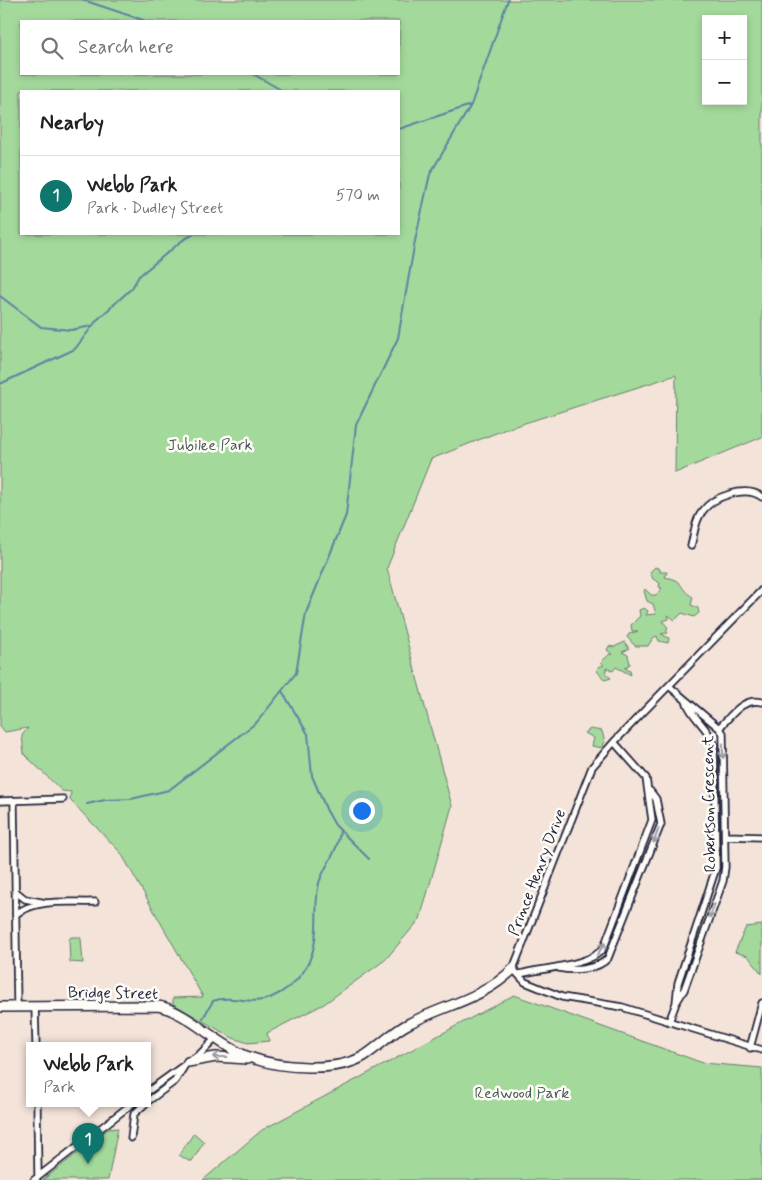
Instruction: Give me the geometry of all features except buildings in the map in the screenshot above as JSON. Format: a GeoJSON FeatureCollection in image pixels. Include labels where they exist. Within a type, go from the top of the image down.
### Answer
{"type":"FeatureCollection","features":[{"type":"Feature","properties":{"kind":"street"},"geometry":{"type":"LineString","coordinates":[[691,546],[700,514],[707,506],[722,498],[746,491],[756,492],[762,497]]}},
{"type":"Feature","properties":{"kind":"street","name":"Prince Henry Drive"},"geometry":{"type":"LineString","coordinates":[[516,972],[588,777],[598,759],[762,590]]}},
{"type":"Feature","properties":{"kind":"street","name":"Robertson Crescent"},"geometry":{"type":"LineString","coordinates":[[669,686],[719,728],[722,733],[725,836],[723,881],[684,990],[676,1003]]}},
{"type":"Feature","properties":{"kind":"street"},"geometry":{"type":"LineString","coordinates":[[719,728],[744,704],[752,700],[762,702]]}},
{"type":"Feature","properties":{"kind":"street","name":"Robertson Crescent"},"geometry":{"type":"LineString","coordinates":[[670,1022],[676,1003],[678,983],[716,868],[714,744],[711,735],[690,713],[686,701]]}},
{"type":"Feature","properties":{"kind":"street"},"geometry":{"type":"LineString","coordinates":[[558,968],[568,963],[592,958],[600,954],[651,826],[650,791],[646,778],[641,770],[614,742]]}},
{"type":"Feature","properties":{"kind":"street"},"geometry":{"type":"LineString","coordinates":[[516,972],[558,968],[574,969],[601,965],[608,958],[661,824],[656,799],[650,791]]}},
{"type":"Feature","properties":{"kind":"street"},"geometry":{"type":"LineString","coordinates":[[0,801],[64,799]]}},
{"type":"Feature","properties":{"kind":"street"},"geometry":{"type":"LineString","coordinates":[[14,801],[17,1006]]}},
{"type":"Feature","properties":{"kind":"street"},"geometry":{"type":"LineString","coordinates":[[725,836],[762,837]]}},
{"type":"Feature","properties":{"kind":"street"},"geometry":{"type":"LineString","coordinates":[[16,891],[25,899],[46,903],[95,902]]}},
{"type":"Feature","properties":{"kind":"street"},"geometry":{"type":"LineString","coordinates":[[16,914],[26,908],[46,903]]}},
{"type":"Feature","properties":{"kind":"street"},"geometry":{"type":"LineString","coordinates":[[516,972],[525,982],[562,997],[622,1007],[750,1048],[762,1050]]}},
{"type":"Feature","properties":{"kind":"street","name":"Bridge Street"},"geometry":{"type":"LineString","coordinates":[[0,1007],[158,1006],[173,1011],[215,1039],[252,1058],[285,1064],[322,1067],[350,1062],[363,1056],[410,1023],[450,1007],[516,972]]}},
{"type":"Feature","properties":{"kind":"street"},"geometry":{"type":"LineString","coordinates":[[750,1048],[762,1003]]}},
{"type":"Feature","properties":{"kind":"street"},"geometry":{"type":"LineString","coordinates":[[35,1006],[36,1042]]}},
{"type":"Feature","properties":{"kind":"street"},"geometry":{"type":"LineString","coordinates":[[151,1089],[207,1048],[215,1039]]}},
{"type":"Feature","properties":{"kind":"street"},"geometry":{"type":"LineString","coordinates":[[151,1099],[175,1081],[187,1063],[216,1057],[252,1058]]}},
{"type":"Feature","properties":{"kind":"street"},"geometry":{"type":"LineString","coordinates":[[36,1178],[37,1107]]}},
{"type":"Feature","properties":{"kind":"street"},"geometry":{"type":"LineString","coordinates":[[36,1178],[128,1107]]}},
{"type":"Feature","properties":{"kind":"street"},"geometry":{"type":"LineString","coordinates":[[131,1138],[134,1114],[142,1107]]}},
{"type":"Feature","properties":{"kind":"green space","name":"Jubilee Park"},"geometry":{"type":"Polygon","coordinates":[[[0,0],[762,0],[762,437],[675,473],[676,375],[506,429],[431,459],[387,568],[452,806],[420,919],[385,960],[324,1004],[267,1033],[269,1041],[248,1043],[233,1038],[173,1004],[173,998],[203,997],[121,853],[70,800],[71,792],[62,791],[24,754],[22,735],[28,728],[5,732],[0,726],[0,0]]]}},
{"type":"Feature","properties":{"kind":"green space"},"geometry":{"type":"Polygon","coordinates":[[[655,567],[660,569],[660,572],[667,572],[665,577],[679,583],[693,597],[691,605],[698,608],[699,613],[694,617],[682,613],[675,620],[668,615],[669,619],[663,621],[668,628],[666,630],[668,633],[661,634],[669,638],[668,643],[659,641],[657,636],[653,638],[648,646],[635,646],[627,637],[629,634],[638,631],[632,631],[631,625],[640,616],[639,610],[644,608],[648,611],[646,615],[656,614],[653,604],[647,601],[644,591],[645,589],[651,595],[656,595],[662,588],[659,587],[660,583],[653,579],[650,572],[655,567]]]}},
{"type":"Feature","properties":{"kind":"green space"},"geometry":{"type":"Polygon","coordinates":[[[625,642],[629,649],[622,652],[628,655],[630,664],[625,668],[630,671],[631,675],[616,667],[613,671],[606,668],[606,674],[611,678],[605,680],[597,671],[598,667],[604,665],[601,662],[610,654],[613,655],[607,650],[609,646],[614,647],[625,642]]]}},
{"type":"Feature","properties":{"kind":"green space"},"geometry":{"type":"Polygon","coordinates":[[[590,729],[602,731],[605,743],[603,743],[602,748],[592,746],[594,738],[585,733],[590,729]]]}},
{"type":"Feature","properties":{"kind":"green space"},"geometry":{"type":"Polygon","coordinates":[[[762,925],[762,974],[748,956],[735,952],[746,927],[762,925]]]}},
{"type":"Feature","properties":{"kind":"green space"},"geometry":{"type":"Polygon","coordinates":[[[71,937],[80,937],[81,939],[83,963],[70,962],[69,940],[71,937]]]}},
{"type":"Feature","properties":{"kind":"green space","name":"Redwood Park"},"geometry":{"type":"Polygon","coordinates":[[[514,995],[703,1063],[762,1068],[762,1180],[203,1180],[262,1130],[514,995]]]}},
{"type":"Feature","properties":{"kind":"green space"},"geometry":{"type":"Polygon","coordinates":[[[118,1128],[108,1180],[43,1180],[108,1129],[118,1128]]]}},
{"type":"Feature","properties":{"kind":"green space"},"geometry":{"type":"Polygon","coordinates":[[[194,1133],[204,1142],[192,1161],[189,1161],[179,1155],[194,1133]]]}},
{"type":"Feature","properties":{"kind":"waterway"},"geometry":{"type":"LineString","coordinates":[[83,0],[143,20]]}},
{"type":"Feature","properties":{"kind":"waterway"},"geometry":{"type":"LineString","coordinates":[[400,129],[471,105],[508,0]]}},
{"type":"Feature","properties":{"kind":"waterway"},"geometry":{"type":"LineString","coordinates":[[255,75],[281,90]]}},
{"type":"Feature","properties":{"kind":"waterway"},"geometry":{"type":"LineString","coordinates":[[87,804],[105,800],[131,799],[169,790],[257,722],[296,673],[306,613],[346,515],[356,425],[398,338],[415,241],[430,174],[471,105]]}},
{"type":"Feature","properties":{"kind":"waterway"},"geometry":{"type":"LineString","coordinates":[[0,384],[75,349],[97,320],[132,288],[139,276],[183,240],[192,235]]}},
{"type":"Feature","properties":{"kind":"waterway"},"geometry":{"type":"LineString","coordinates":[[0,296],[41,327],[71,330],[92,326]]}},
{"type":"Feature","properties":{"kind":"waterway"},"geometry":{"type":"LineString","coordinates":[[282,691],[308,734],[312,776],[327,811],[335,825],[369,859]]}},
{"type":"Feature","properties":{"kind":"waterway"},"geometry":{"type":"LineString","coordinates":[[203,1018],[213,1001],[220,999],[256,1001],[270,998],[290,986],[304,971],[313,951],[315,941],[319,883],[337,844],[340,830]]}},
{"type":"Feature","properties":{"kind":"place","name":"Webb Park"},"geometry":{"type":"Point","coordinates":[88,1164]}}]}
